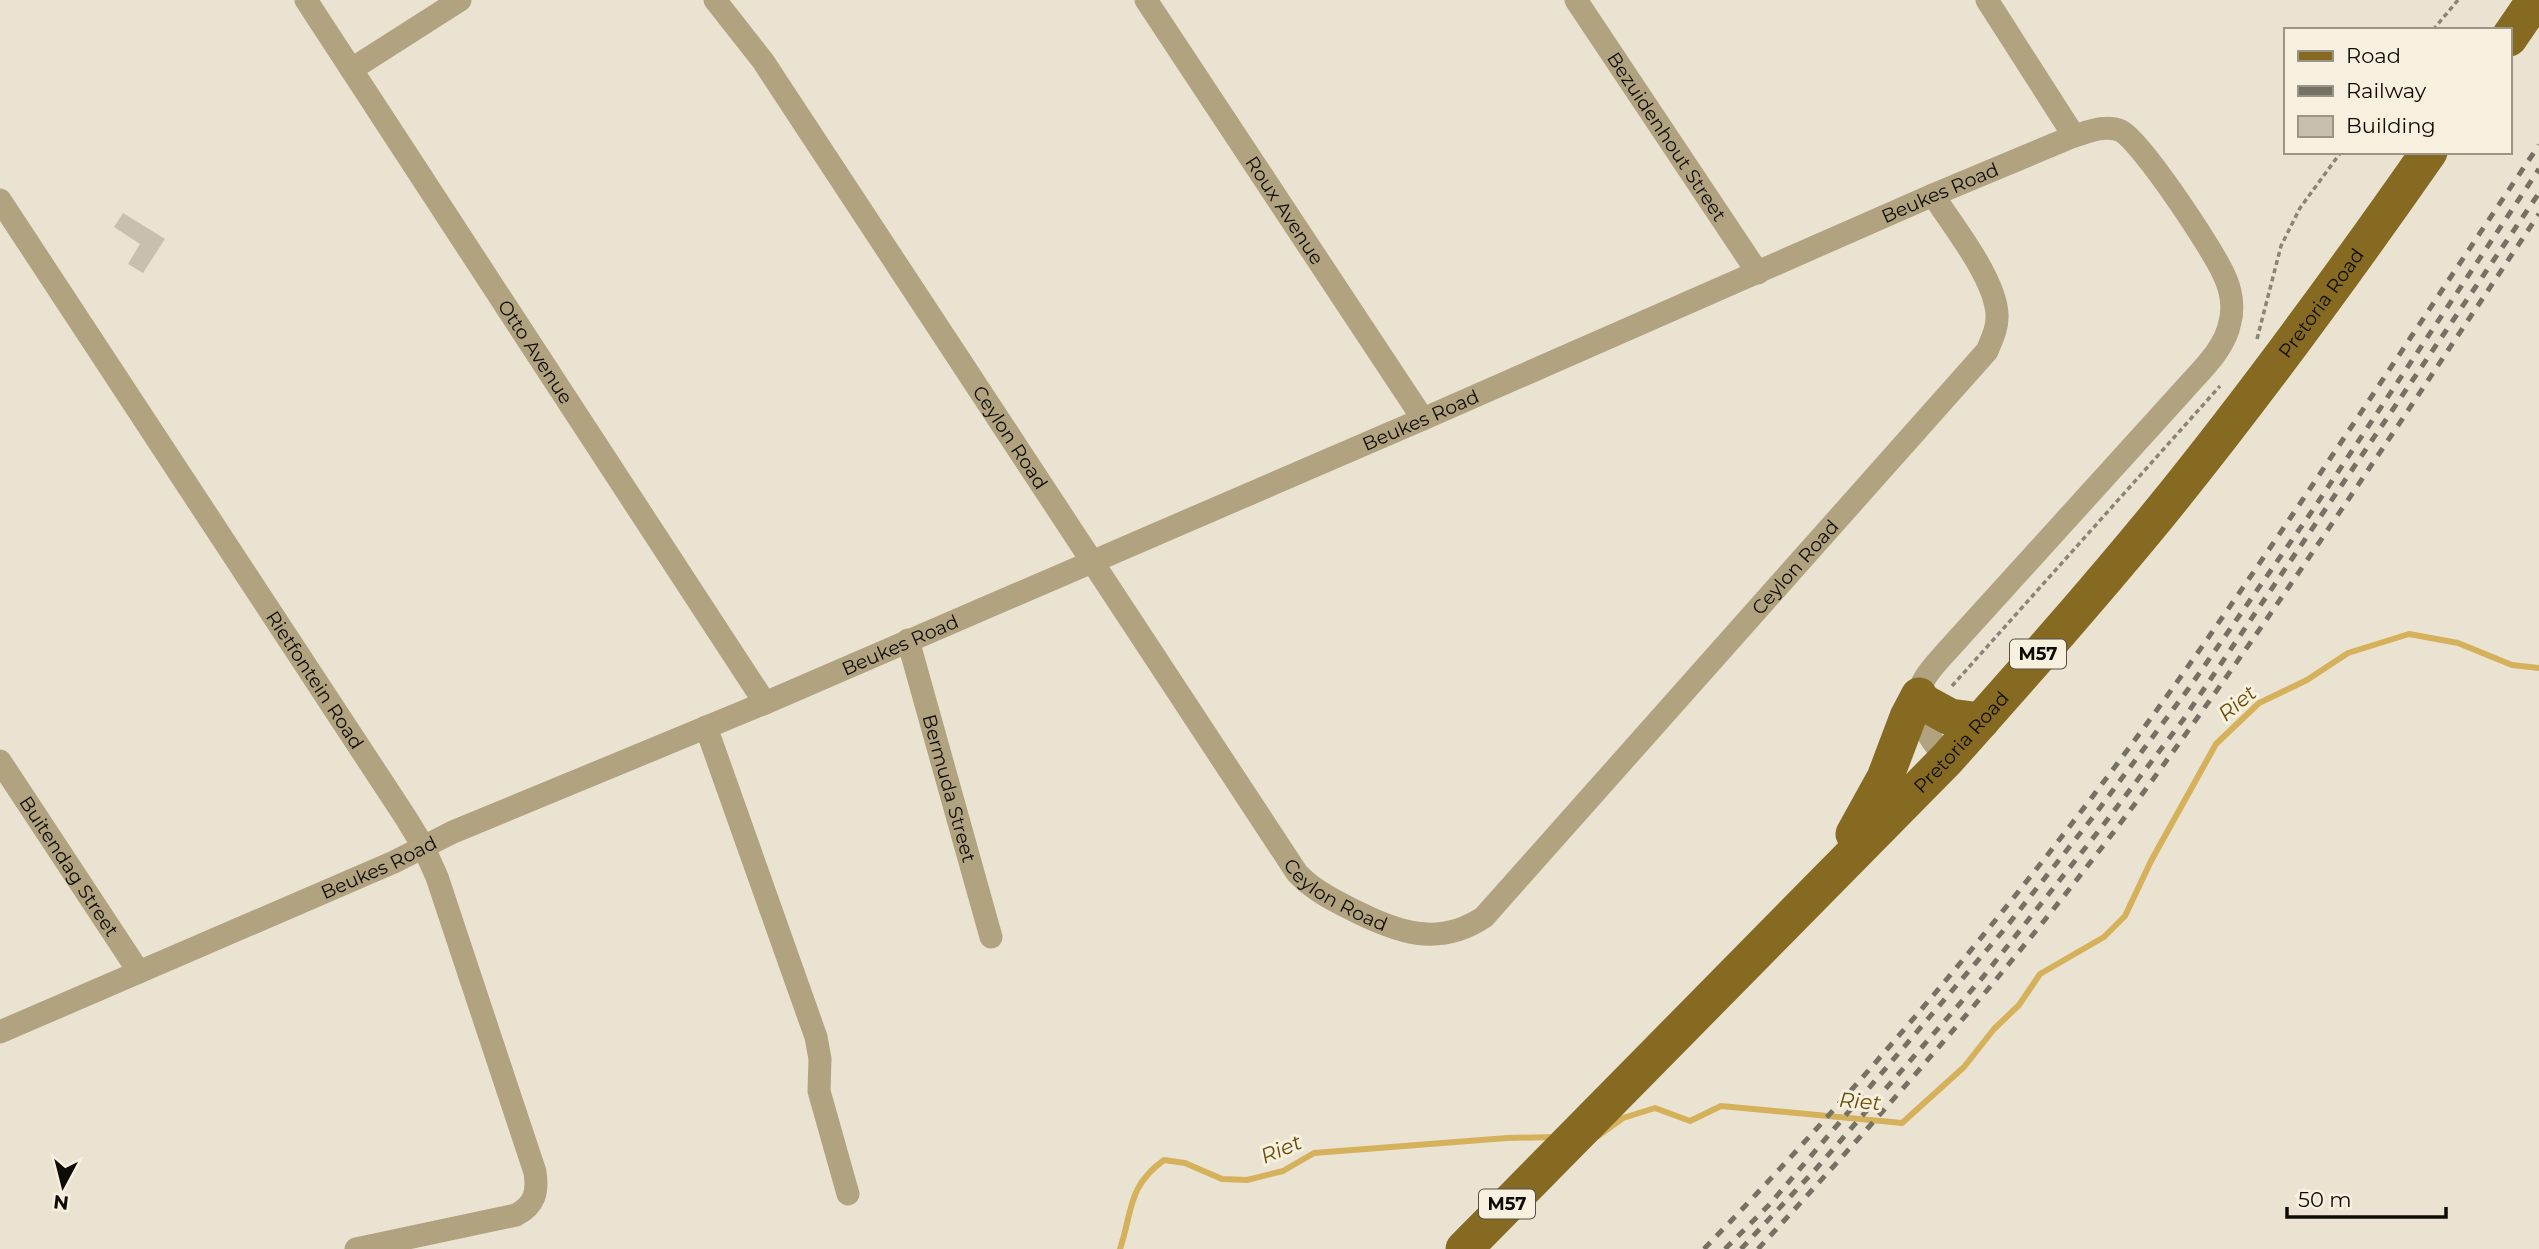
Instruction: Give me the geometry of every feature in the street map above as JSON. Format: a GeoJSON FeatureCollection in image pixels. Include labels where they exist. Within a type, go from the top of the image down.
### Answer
{"type":"FeatureCollection","features":[{"type":"Feature","properties":{"kind":"main road"},"geometry":{"type":"LineString","coordinates":[[2511,35],[2535,0]]}},
{"type":"Feature","properties":{"kind":"main road","name":"Pretoria Road"},"geometry":{"type":"LineString","coordinates":[[1464,1249],[1947,759],[1981,721],[2166,504],[2342,276],[2428,154]]}},
{"type":"Feature","properties":{"kind":"main road"},"geometry":{"type":"LineString","coordinates":[[1834,872],[1885,778],[1908,718],[1919,698],[1950,717],[1981,721]]}},
{"type":"Feature","properties":{"kind":"street","name":"Otto Avenue"},"geometry":{"type":"LineString","coordinates":[[306,0],[765,703]]}},
{"type":"Feature","properties":{"kind":"street"},"geometry":{"type":"LineString","coordinates":[[352,69],[460,0]]}},
{"type":"Feature","properties":{"kind":"street","name":"Ceylon Road"},"geometry":{"type":"LineString","coordinates":[[715,0],[763,61],[1286,859],[1309,886],[1379,923],[1423,934],[1448,934],[1467,929],[1501,900],[1987,351],[1995,333],[1997,315],[1993,296],[1986,277],[1933,195]]}},
{"type":"Feature","properties":{"kind":"street","name":"Roux Avenue"},"geometry":{"type":"LineString","coordinates":[[1146,0],[1423,419]]}},
{"type":"Feature","properties":{"kind":"street","name":"Bezuidenhout Street"},"geometry":{"type":"LineString","coordinates":[[1576,0],[1758,273]]}},
{"type":"Feature","properties":{"kind":"street"},"geometry":{"type":"LineString","coordinates":[[1987,0],[2074,136]]}},
{"type":"Feature","properties":{"kind":"street","name":"Beukes Road"},"geometry":{"type":"LineString","coordinates":[[0,1032],[394,862],[423,846],[765,703],[1423,419],[1933,195],[2074,136],[2107,129],[2122,131],[2129,136],[2182,206],[2224,274],[2230,292],[2230,322],[2224,340],[1947,651],[1926,677],[1919,698]]}},
{"type":"Feature","properties":{"kind":"street","name":"Rietfontein Road"},"geometry":{"type":"LineString","coordinates":[[0,200],[423,846],[437,877],[535,1172],[537,1188],[534,1200],[526,1210],[516,1215],[356,1249]]}},
{"type":"Feature","properties":{"kind":"street","name":"Bermuda Street"},"geometry":{"type":"LineString","coordinates":[[908,640],[991,937]]}},
{"type":"Feature","properties":{"kind":"street"},"geometry":{"type":"LineString","coordinates":[[1919,698],[1923,728],[1947,759]]}},
{"type":"Feature","properties":{"kind":"street"},"geometry":{"type":"LineString","coordinates":[[706,727],[816,1037],[820,1059],[819,1091],[848,1194]]}},
{"type":"Feature","properties":{"kind":"street","name":"Buitendag Street"},"geometry":{"type":"LineString","coordinates":[[0,761],[139,972]]}},
{"type":"Feature","properties":{"kind":"path"},"geometry":{"type":"LineString","coordinates":[[2435,28],[2458,0]]}},
{"type":"Feature","properties":{"kind":"building"},"geometry":{"type":"Polygon","coordinates":[[[123,213],[165,239],[143,273],[128,264],[140,244],[114,227],[123,213]]]}},
{"type":"Feature","properties":{"kind":"waterway","name":"Riet"},"geometry":{"type":"LineString","coordinates":[[1598,1136],[1623,1118],[1655,1108],[1690,1121],[1721,1106],[1902,1123],[1964,1067],[1994,1029],[2019,1005],[2040,974],[2104,937],[2125,916],[2151,861],[2216,744],[2259,703],[2307,680],[2348,653],[2409,634],[2458,643],[2512,665],[2539,668]]}},
{"type":"Feature","properties":{"kind":"waterway","name":"Riet"},"geometry":{"type":"LineString","coordinates":[[1120,1249],[1137,1190],[1143,1180],[1164,1160],[1185,1163],[1222,1179],[1247,1180],[1283,1171],[1314,1153],[1507,1138],[1556,1137]]}},
{"type":"Feature","properties":{"kind":"railway"},"geometry":{"type":"LineString","coordinates":[[1704,1249],[1891,1045],[2010,903],[2123,757],[2269,549],[2539,145]]}},
{"type":"Feature","properties":{"kind":"railway"},"geometry":{"type":"LineString","coordinates":[[1725,1249],[1769,1205],[2003,931],[2093,817],[2189,688],[2308,517],[2539,169]]}},
{"type":"Feature","properties":{"kind":"railway"},"geometry":{"type":"LineString","coordinates":[[1741,1249],[1815,1170],[1983,977],[2183,720],[2539,193]]}},
{"type":"Feature","properties":{"kind":"railway"},"geometry":{"type":"LineString","coordinates":[[1758,1249],[1954,1030],[2047,917],[2137,801],[2291,583],[2539,214]]}}]}
